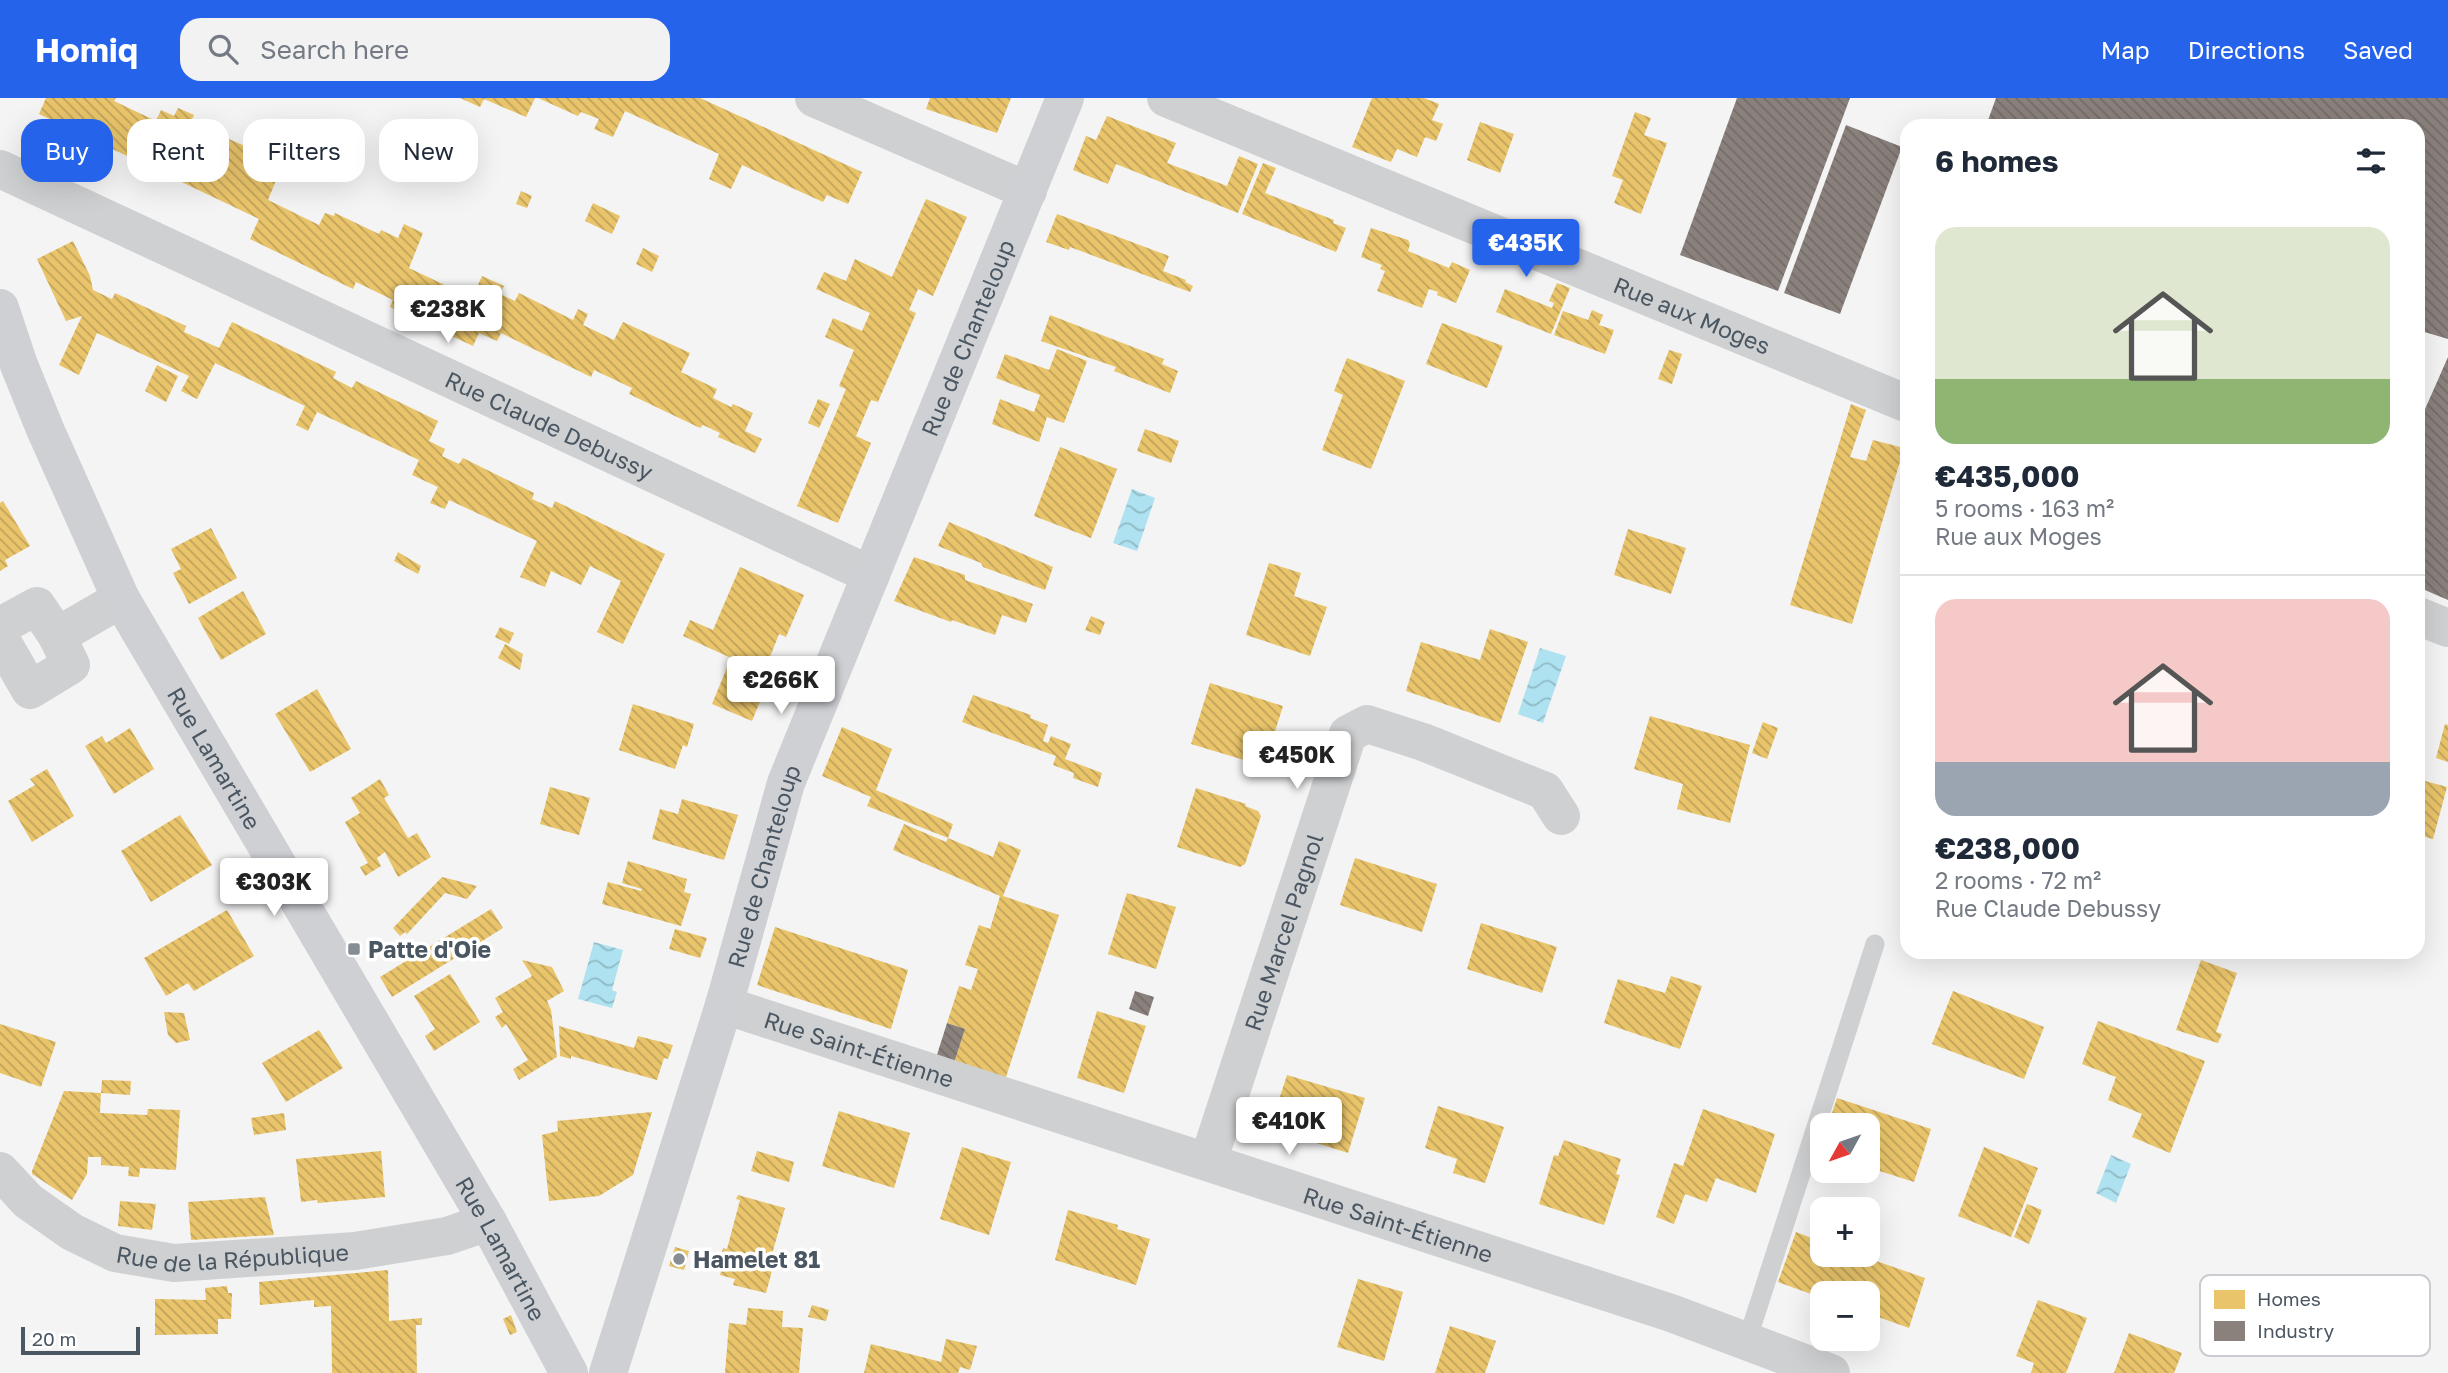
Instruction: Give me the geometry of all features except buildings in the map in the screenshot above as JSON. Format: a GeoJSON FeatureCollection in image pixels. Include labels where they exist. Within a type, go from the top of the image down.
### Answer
{"type":"FeatureCollection","features":[{"type":"Feature","properties":{"kind":"street"},"geometry":{"type":"LineString","coordinates":[[814,98],[1028,191]]}},
{"type":"Feature","properties":{"kind":"street","name":"Rue de Chanteloup"},"geometry":{"type":"LineString","coordinates":[[608,1373],[724,1005],[786,783],[1065,98]]}},
{"type":"Feature","properties":{"kind":"street","name":"Rue aux Moges"},"geometry":{"type":"LineString","coordinates":[[1166,98],[1900,401]]}},
{"type":"Feature","properties":{"kind":"street","name":"Rue Claude Debussy"},"geometry":{"type":"LineString","coordinates":[[0,169],[871,575]]}},
{"type":"Feature","properties":{"kind":"street","name":"Rue Lamartine"},"geometry":{"type":"LineString","coordinates":[[0,308],[19,365],[121,599],[488,1222],[569,1373]]}},
{"type":"Feature","properties":{"kind":"street"},"geometry":{"type":"LineString","coordinates":[[57,636],[121,599]]}},
{"type":"Feature","properties":{"kind":"street"},"geometry":{"type":"LineString","coordinates":[[0,626],[37,606],[57,636],[71,665],[30,690],[0,638]]}},
{"type":"Feature","properties":{"kind":"street"},"geometry":{"type":"LineString","coordinates":[[2425,619],[2448,628]]}},
{"type":"Feature","properties":{"kind":"street","name":"Rue Marcel Pagnol"},"geometry":{"type":"LineString","coordinates":[[1208,1162],[1348,734],[1367,723],[1423,742],[1545,791],[1561,816]]}},
{"type":"Feature","properties":{"kind":"street","name":"Rue Saint-Étienne"},"geometry":{"type":"LineString","coordinates":[[724,1005],[1671,1313],[1831,1373]]}},
{"type":"Feature","properties":{"kind":"street","name":"Rue de la République"},"geometry":{"type":"LineString","coordinates":[[0,1171],[28,1201],[72,1232],[115,1253],[174,1264],[355,1251],[460,1233],[488,1222]]}},
{"type":"Feature","properties":{"kind":"lane"},"geometry":{"type":"LineString","coordinates":[[1747,1341],[1875,944]]}},
{"type":"Feature","properties":{"kind":"water"},"geometry":{"type":"Polygon","coordinates":[[[1132,489],[1155,498],[1137,551],[1113,543],[1132,489]]]}},
{"type":"Feature","properties":{"kind":"water"},"geometry":{"type":"Polygon","coordinates":[[[1540,648],[1566,656],[1543,723],[1518,714],[1540,648]]]}},
{"type":"Feature","properties":{"kind":"water"},"geometry":{"type":"Polygon","coordinates":[[[594,942],[623,950],[612,990],[617,992],[612,1008],[578,999],[594,942]]]}},
{"type":"Feature","properties":{"kind":"water"},"geometry":{"type":"Polygon","coordinates":[[[2111,1155],[2131,1164],[2116,1203],[2096,1193],[2111,1155]]]}},
{"type":"Feature","properties":{"kind":"place","name":"Patte d'Oie"},"geometry":{"type":"Point","coordinates":[354,949]}},
{"type":"Feature","properties":{"kind":"place","name":"Hamelet 81"},"geometry":{"type":"Point","coordinates":[679,1259]}}]}
